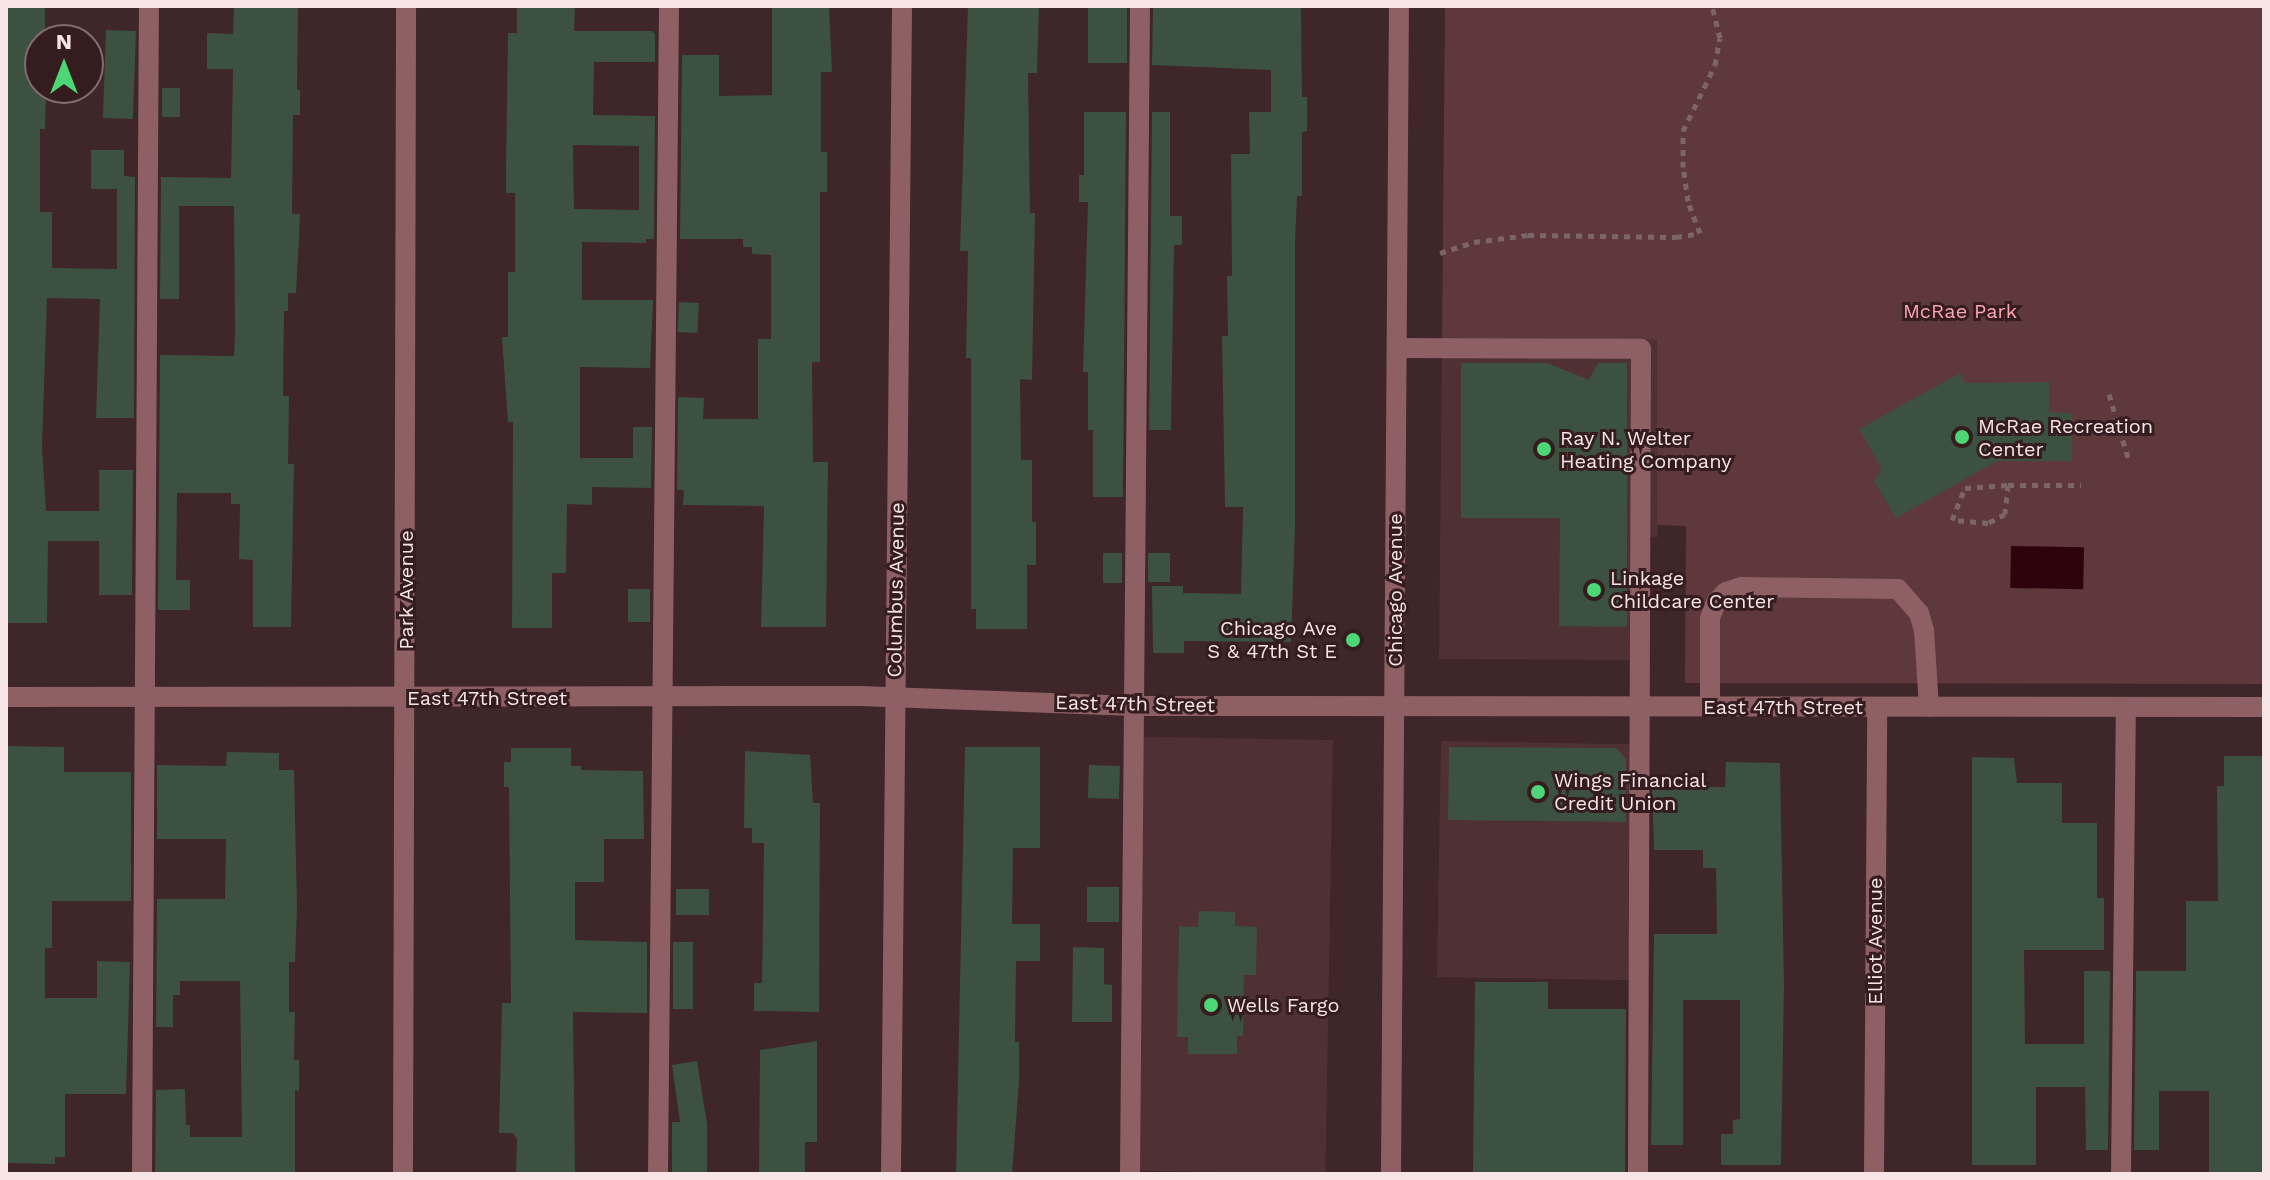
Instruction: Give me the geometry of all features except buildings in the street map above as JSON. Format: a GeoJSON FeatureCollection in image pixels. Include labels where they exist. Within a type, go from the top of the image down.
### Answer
{"type":"FeatureCollection","features":[{"type":"Feature","properties":{"kind":"street"},"geometry":{"type":"LineString","coordinates":[[142,1174],[149,6]]}},
{"type":"Feature","properties":{"kind":"street","name":"Park Avenue"},"geometry":{"type":"LineString","coordinates":[[403,1174],[406,6]]}},
{"type":"Feature","properties":{"kind":"street"},"geometry":{"type":"LineString","coordinates":[[658,1174],[669,6]]}},
{"type":"Feature","properties":{"kind":"street","name":"Columbus Avenue"},"geometry":{"type":"LineString","coordinates":[[891,1174],[902,6]]}},
{"type":"Feature","properties":{"kind":"street"},"geometry":{"type":"LineString","coordinates":[[1130,1174],[1140,6]]}},
{"type":"Feature","properties":{"kind":"street","name":"Chicago Avenue"},"geometry":{"type":"LineString","coordinates":[[1391,1174],[1399,6]]}},
{"type":"Feature","properties":{"kind":"street"},"geometry":{"type":"LineString","coordinates":[[1397,348],[1641,349],[1638,1174]]}},
{"type":"Feature","properties":{"kind":"street"},"geometry":{"type":"LineString","coordinates":[[1710,706],[1710,618],[1716,602],[1726,592],[1741,587],[1898,589],[1919,613],[1924,630],[1929,707]]}},
{"type":"Feature","properties":{"kind":"street","name":"East 47th Street"},"geometry":{"type":"LineString","coordinates":[[6,697],[895,697],[1135,706],[2264,707]]}},
{"type":"Feature","properties":{"kind":"street","name":"Elliot Avenue"},"geometry":{"type":"LineString","coordinates":[[1874,1174],[1877,707]]}},
{"type":"Feature","properties":{"kind":"street"},"geometry":{"type":"LineString","coordinates":[[2121,1174],[2126,707]]}},
{"type":"Feature","properties":{"kind":"path"},"geometry":{"type":"LineString","coordinates":[[1440,253],[1474,242],[1528,235],[1676,237],[1700,233],[1688,201],[1683,167],[1683,131],[1715,65],[1720,38],[1712,6]]}},
{"type":"Feature","properties":{"kind":"path"},"geometry":{"type":"LineString","coordinates":[[2109,394],[2129,461]]}},
{"type":"Feature","properties":{"kind":"path"},"geometry":{"type":"LineString","coordinates":[[2008,485],[2005,514],[1988,523],[1952,520],[1965,488],[2008,485],[2081,485]]}},
{"type":"Feature","properties":{"kind":"shaded area"},"geometry":{"type":"Polygon","coordinates":[[[1657,338],[1658,537],[1637,536],[1636,660],[1439,659],[1442,340],[1657,338]]]}},
{"type":"Feature","properties":{"kind":"shaded area"},"geometry":{"type":"Polygon","coordinates":[[[2011,546],[2084,547],[2083,589],[2010,588],[2011,546]]]}},
{"type":"Feature","properties":{"kind":"shaded area"},"geometry":{"type":"Polygon","coordinates":[[[1140,737],[1333,740],[1325,1174],[1132,1171],[1140,737]]]}},
{"type":"Feature","properties":{"kind":"shaded area"},"geometry":{"type":"Polygon","coordinates":[[[1441,741],[1633,744],[1629,980],[1437,977],[1441,741]]]}},
{"type":"Feature","properties":{"kind":"green space","name":"McRae Park"},"geometry":{"type":"Polygon","coordinates":[[[1445,6],[2264,6],[2264,684],[1685,683],[1686,526],[1657,525],[1657,339],[1442,340],[1445,6]]]}},
{"type":"Feature","properties":{"kind":"place","name":"McRae Recreation Center"},"geometry":{"type":"Point","coordinates":[1962,437]}},
{"type":"Feature","properties":{"kind":"place","name":"Ray N. Welter Heating Company"},"geometry":{"type":"Point","coordinates":[1544,449]}},
{"type":"Feature","properties":{"kind":"place","name":"Linkage Childcare Center"},"geometry":{"type":"Point","coordinates":[1594,590]}},
{"type":"Feature","properties":{"kind":"place","name":"Chicago Ave S & 47th St E"},"geometry":{"type":"Point","coordinates":[1353,640]}},
{"type":"Feature","properties":{"kind":"place","name":"Wings Financial Credit Union"},"geometry":{"type":"Point","coordinates":[1538,792]}},
{"type":"Feature","properties":{"kind":"place","name":"Wells Fargo"},"geometry":{"type":"Point","coordinates":[1211,1005]}}]}
